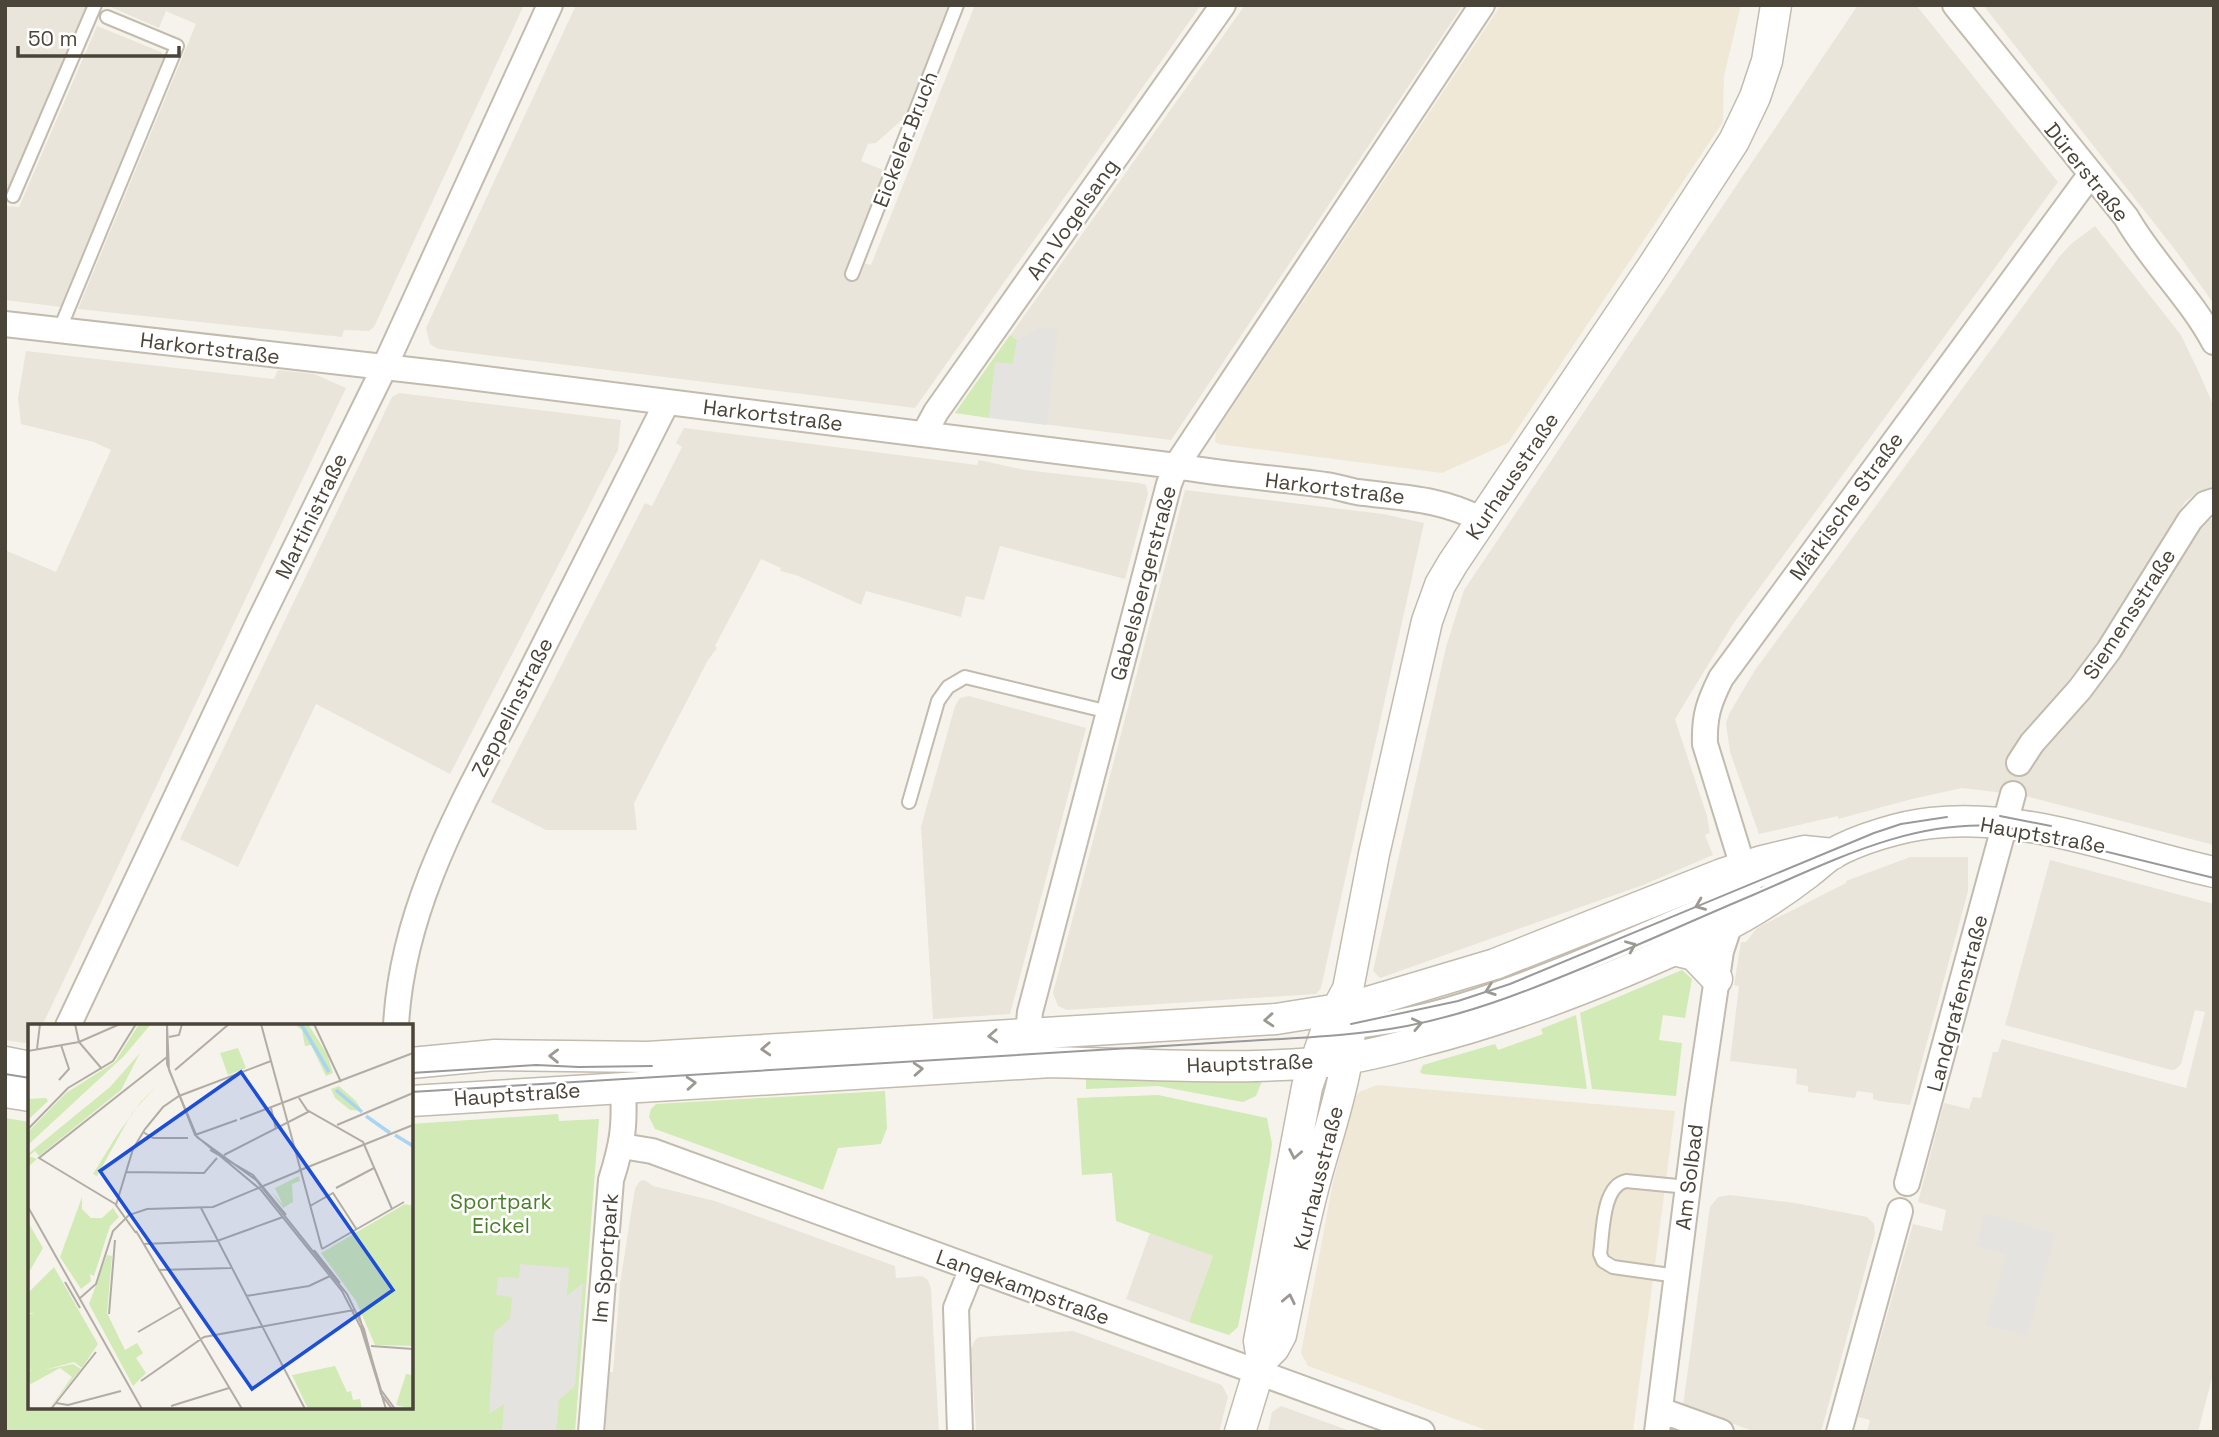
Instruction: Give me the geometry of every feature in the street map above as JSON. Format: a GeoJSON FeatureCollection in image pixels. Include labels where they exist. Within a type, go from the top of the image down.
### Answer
{"type":"FeatureCollection","features":[{"type":"Feature","properties":{"kind":"street","name":"Martinistraße"},"geometry":{"type":"LineString","coordinates":[[69,1024],[259,622],[384,368],[550,5]]}},
{"type":"Feature","properties":{"kind":"street","name":"Am Vogelsang"},"geometry":{"type":"LineString","coordinates":[[924,434],[944,400],[1223,5]]}},
{"type":"Feature","properties":{"kind":"street","name":"Gabelsbergerstraße"},"geometry":{"type":"LineString","coordinates":[[1028,1034],[1030,1012],[1169,484],[1176,466],[1482,5]]}},
{"type":"Feature","properties":{"kind":"street","name":"Kurhausstraße"},"geometry":{"type":"LineString","coordinates":[[1240,1432],[1260,1366],[1259,1341],[1305,1098],[1339,1027],[1374,854],[1427,621],[1440,585],[1734,141],[1755,97],[1767,61],[1776,5]]}},
{"type":"Feature","properties":{"kind":"street","name":"Dürerstraße"},"geometry":{"type":"LineString","coordinates":[[1955,5],[2126,217],[2214,342]]}},
{"type":"Feature","properties":{"kind":"street","name":"Märkische Straße"},"geometry":{"type":"LineString","coordinates":[[1743,867],[1705,744],[1704,722],[1708,703],[1717,686],[2090,175]]}},
{"type":"Feature","properties":{"kind":"street","name":"Harkortstraße"},"geometry":{"type":"LineString","coordinates":[[5,324],[446,374],[1176,466],[1224,475],[1327,485],[1356,492],[1391,494],[1431,501],[1463,510],[1482,520]]}},
{"type":"Feature","properties":{"kind":"street","name":"Zeppelinstraße"},"geometry":{"type":"LineString","coordinates":[[396,1024],[407,944],[429,878],[472,787],[667,402]]}},
{"type":"Feature","properties":{"kind":"street","name":"Siemensstraße"},"geometry":{"type":"LineString","coordinates":[[2019,763],[2032,743],[2080,689],[2109,650],[2190,520],[2205,504],[2214,501]]}},
{"type":"Feature","properties":{"kind":"street"},"geometry":{"type":"LineString","coordinates":[[2006,823],[2013,794]]}},
{"type":"Feature","properties":{"kind":"street","name":"Hauptstraße"},"geometry":{"type":"LineString","coordinates":[[413,1101],[623,1072],[1028,1034],[1276,1019],[1339,1027],[1456,1033],[1574,992],[1673,950],[1730,924],[1833,854],[1896,830],[1928,823],[2006,823],[2214,872]]}},
{"type":"Feature","properties":{"kind":"street","name":"Landgrafenstraße"},"geometry":{"type":"LineString","coordinates":[[1907,1183],[2006,823]]}},
{"type":"Feature","properties":{"kind":"street","name":"Hauptstraße"},"geometry":{"type":"LineString","coordinates":[[413,1063],[495,1055],[623,1072],[1051,1062],[1126,1066],[1339,1027],[1743,867],[1804,851],[1833,854]]}},
{"type":"Feature","properties":{"kind":"street","name":"Am Solbad"},"geometry":{"type":"LineString","coordinates":[[1658,1421],[1721,951],[1730,924]]}},
{"type":"Feature","properties":{"kind":"street"},"geometry":{"type":"LineString","coordinates":[[1673,950],[1694,955],[1717,979]]}},
{"type":"Feature","properties":{"kind":"street"},"geometry":{"type":"LineString","coordinates":[[5,1062],[28,1067]]}},
{"type":"Feature","properties":{"kind":"street","name":"Im Sportpark"},"geometry":{"type":"LineString","coordinates":[[591,1432],[611,1180],[622,1146],[625,1126],[623,1072]]}},
{"type":"Feature","properties":{"kind":"street"},"geometry":{"type":"LineString","coordinates":[[5,1092],[28,1096]]}},
{"type":"Feature","properties":{"kind":"street","name":"Langekampstraße"},"geometry":{"type":"LineString","coordinates":[[622,1146],[652,1151],[972,1268],[1260,1366],[1422,1432]]}},
{"type":"Feature","properties":{"kind":"street"},"geometry":{"type":"LineString","coordinates":[[1839,1432],[1900,1211]]}},
{"type":"Feature","properties":{"kind":"street"},"geometry":{"type":"LineString","coordinates":[[960,1432],[956,1308],[972,1268]]}},
{"type":"Feature","properties":{"kind":"street"},"geometry":{"type":"LineString","coordinates":[[1658,1421],[1721,1432]]}},
{"type":"Feature","properties":{"kind":"lane"},"geometry":{"type":"LineString","coordinates":[[13,197],[95,5]]}},
{"type":"Feature","properties":{"kind":"lane","name":"Eickeler Bruch"},"geometry":{"type":"LineString","coordinates":[[852,274],[957,5]]}},
{"type":"Feature","properties":{"kind":"lane"},"geometry":{"type":"LineString","coordinates":[[60,331],[177,46],[107,17]]}},
{"type":"Feature","properties":{"kind":"lane"},"geometry":{"type":"LineString","coordinates":[[909,802],[938,701],[948,687],[965,677],[1110,712]]}},
{"type":"Feature","properties":{"kind":"lane"},"geometry":{"type":"LineString","coordinates":[[1339,1027],[1458,1001],[1510,984],[1766,878],[1833,854]]}},
{"type":"Feature","properties":{"kind":"lane"},"geometry":{"type":"LineString","coordinates":[[1677,1276],[1613,1267],[1604,1261],[1600,1254],[1608,1195],[1613,1187],[1626,1181],[1688,1187]]}},
{"type":"Feature","properties":{"kind":"shaded area"},"geometry":{"type":"Polygon","coordinates":[[[5,5],[88,5],[6,196],[5,196],[5,5]]]}},
{"type":"Feature","properties":{"kind":"shaded area"},"geometry":{"type":"Polygon","coordinates":[[[106,5],[524,5],[374,327],[369,331],[344,330],[342,337],[78,309],[196,24],[166,11],[159,28],[106,5]]]}},
{"type":"Feature","properties":{"kind":"shaded area"},"geometry":{"type":"Polygon","coordinates":[[[576,5],[951,5],[906,116],[876,143],[868,144],[861,161],[888,172],[846,276],[857,280],[863,263],[871,265],[975,5],[1201,5],[915,408],[438,349],[430,344],[426,328],[576,5]]]}},
{"type":"Feature","properties":{"kind":"shaded area"},"geometry":{"type":"Polygon","coordinates":[[[1245,5],[1463,5],[1171,440],[955,413],[1245,5]]]}},
{"type":"Feature","properties":{"kind":"shaded area"},"geometry":{"type":"Polygon","coordinates":[[[1501,5],[1741,5],[1724,76],[1723,122],[1508,443],[1442,473],[1218,444],[1215,441],[1216,432],[1501,5]]]}},
{"type":"Feature","properties":{"kind":"shaded area"},"geometry":{"type":"Polygon","coordinates":[[[1858,5],[1916,5],[2058,182],[1733,624],[1675,719],[1707,816],[1710,833],[1705,835],[1713,855],[1643,885],[1380,978],[1373,971],[1446,647],[1464,590],[1858,5]]]}},
{"type":"Feature","properties":{"kind":"shaded area"},"geometry":{"type":"Polygon","coordinates":[[[1983,5],[2214,5],[2214,304],[2176,251],[1983,5]]]}},
{"type":"Feature","properties":{"kind":"shaded area"},"geometry":{"type":"Polygon","coordinates":[[[97,26],[161,52],[165,61],[61,307],[5,300],[5,206],[19,207],[97,26]]]}},
{"type":"Feature","properties":{"kind":"shaded area"},"geometry":{"type":"Polygon","coordinates":[[[2095,226],[2181,335],[2201,377],[2214,407],[2214,486],[2195,494],[2185,502],[2079,675],[2075,672],[2042,717],[2080,705],[2106,677],[2189,539],[2206,521],[2214,518],[2214,845],[2021,795],[1962,788],[1838,819],[1838,816],[1759,834],[1730,752],[1726,724],[1729,714],[1755,670],[2060,256],[2095,226]]]}},
{"type":"Feature","properties":{"kind":"shaded area"},"geometry":{"type":"Polygon","coordinates":[[[1040,327],[1058,329],[1047,425],[989,418],[995,362],[1013,364],[1017,340],[1040,327]]]}},
{"type":"Feature","properties":{"kind":"shaded area"},"geometry":{"type":"Polygon","coordinates":[[[26,351],[274,379],[278,370],[314,374],[346,388],[43,1024],[28,1024],[28,1042],[24,1043],[5,1040],[5,550],[56,572],[111,450],[94,442],[21,424],[18,398],[26,351]]]}},
{"type":"Feature","properties":{"kind":"shaded area"},"geometry":{"type":"Polygon","coordinates":[[[399,393],[621,420],[618,450],[450,774],[316,704],[238,867],[180,839],[392,397],[399,393]]]}},
{"type":"Feature","properties":{"kind":"shaded area"},"geometry":{"type":"Polygon","coordinates":[[[684,428],[977,465],[979,460],[1025,470],[1139,483],[1146,485],[1148,494],[1125,579],[1000,546],[984,600],[966,596],[961,617],[866,591],[861,605],[796,575],[780,571],[781,568],[761,559],[634,803],[637,830],[546,830],[491,802],[645,503],[652,506],[682,447],[676,443],[684,428]]]}},
{"type":"Feature","properties":{"kind":"shaded area"},"geometry":{"type":"Polygon","coordinates":[[[1185,490],[1383,514],[1424,523],[1321,988],[1316,994],[1067,1010],[1058,1006],[1053,993],[1185,490]]]}},
{"type":"Feature","properties":{"kind":"shaded area"},"geometry":{"type":"Polygon","coordinates":[[[969,696],[1086,728],[1010,1014],[933,1019],[921,827],[955,706],[960,698],[969,696]]]}},
{"type":"Feature","properties":{"kind":"shaded area"},"geometry":{"type":"Polygon","coordinates":[[[1910,857],[1968,857],[1968,891],[1910,1105],[1879,1101],[1873,1099],[1873,1093],[1857,1091],[1855,1098],[1808,1092],[1808,1086],[1796,1084],[1797,1069],[1730,1061],[1739,986],[1734,985],[1741,942],[1746,942],[1757,928],[1846,881],[1910,857]]]}},
{"type":"Feature","properties":{"kind":"shaded area"},"geometry":{"type":"Polygon","coordinates":[[[2050,860],[2214,904],[2214,1370],[2198,1432],[1867,1432],[1870,1420],[1858,1417],[1913,1224],[1942,1231],[1946,1210],[1918,1202],[1944,1103],[1969,1109],[1973,1097],[1981,1098],[1993,1052],[1998,1052],[2002,1039],[2186,1088],[2205,1012],[2195,1010],[2181,1064],[2171,1070],[2005,1025],[2050,860]]]}},
{"type":"Feature","properties":{"kind":"shaded area"},"geometry":{"type":"Polygon","coordinates":[[[1377,1085],[1675,1111],[1633,1432],[1491,1432],[1308,1366],[1301,1353],[1333,1182],[1355,1098],[1359,1092],[1377,1085]]]}},
{"type":"Feature","properties":{"kind":"shaded area"},"geometry":{"type":"Polygon","coordinates":[[[645,1180],[653,1186],[715,1201],[895,1266],[896,1278],[922,1276],[928,1280],[931,1289],[939,1432],[605,1432],[609,1372],[613,1372],[620,1284],[635,1188],[640,1181],[645,1180]]]}},
{"type":"Feature","properties":{"kind":"shaded area"},"geometry":{"type":"Polygon","coordinates":[[[1730,1195],[1795,1203],[1867,1217],[1874,1224],[1875,1234],[1821,1432],[1756,1432],[1683,1406],[1710,1207],[1718,1197],[1730,1195]]]}},
{"type":"Feature","properties":{"kind":"shaded area"},"geometry":{"type":"Polygon","coordinates":[[[1985,1213],[2056,1233],[2027,1337],[1986,1325],[2006,1255],[1976,1246],[1985,1213]]]}},
{"type":"Feature","properties":{"kind":"shaded area"},"geometry":{"type":"Polygon","coordinates":[[[1150,1233],[1213,1256],[1189,1322],[1126,1299],[1150,1233]]]}},
{"type":"Feature","properties":{"kind":"shaded area"},"geometry":{"type":"Polygon","coordinates":[[[520,1264],[569,1268],[567,1296],[583,1283],[575,1386],[559,1400],[556,1432],[502,1432],[504,1404],[489,1414],[494,1332],[510,1319],[512,1297],[496,1295],[498,1277],[519,1278],[520,1264]]]}},
{"type":"Feature","properties":{"kind":"shaded area"},"geometry":{"type":"Polygon","coordinates":[[[1073,1331],[1222,1385],[1228,1397],[1219,1432],[976,1432],[971,1350],[975,1340],[979,1337],[1073,1331]]]}},
{"type":"Feature","properties":{"kind":"shaded area"},"geometry":{"type":"Polygon","coordinates":[[[1281,1406],[1353,1432],[1268,1432],[1272,1412],[1281,1406]]]}},
{"type":"Feature","properties":{"kind":"green space"},"geometry":{"type":"Polygon","coordinates":[[[1010,335],[1017,340],[1013,364],[995,363],[989,418],[955,413],[1010,335]]]}},
{"type":"Feature","properties":{"kind":"green space"},"geometry":{"type":"Polygon","coordinates":[[[1682,970],[1692,979],[1685,1018],[1663,1015],[1659,1040],[1682,1043],[1676,1096],[1592,1089],[1580,1013],[1682,970]]]}},
{"type":"Feature","properties":{"kind":"green space"},"geometry":{"type":"Polygon","coordinates":[[[1576,1015],[1587,1089],[1420,1072],[1423,1065],[1495,1044],[1498,1050],[1543,1034],[1541,1029],[1576,1015]]]}},
{"type":"Feature","properties":{"kind":"green space"},"geometry":{"type":"Polygon","coordinates":[[[1086,1073],[1207,1082],[1262,1081],[1256,1096],[1243,1102],[1158,1086],[1086,1089],[1086,1073]]]}},
{"type":"Feature","properties":{"kind":"green space"},"geometry":{"type":"Polygon","coordinates":[[[885,1091],[887,1128],[881,1144],[838,1148],[823,1190],[655,1129],[649,1117],[656,1104],[885,1091]]]}},
{"type":"Feature","properties":{"kind":"green space"},"geometry":{"type":"Polygon","coordinates":[[[1158,1095],[1267,1118],[1272,1144],[1270,1160],[1238,1327],[1229,1335],[1189,1322],[1213,1256],[1116,1221],[1112,1173],[1082,1175],[1077,1098],[1158,1095]]]}},
{"type":"Feature","properties":{"kind":"green space","name":"Sportpark Eickel"},"geometry":{"type":"Polygon","coordinates":[[[558,1114],[559,1121],[599,1119],[575,1432],[5,1432],[5,1118],[28,1122],[28,1409],[413,1409],[413,1124],[558,1114]]]}},
{"type":"Feature","properties":{"kind":"tram line"},"geometry":{"type":"LineString","coordinates":[[2000,816],[2051,826]]}},
{"type":"Feature","properties":{"kind":"tram line"},"geometry":{"type":"LineString","coordinates":[[1351,1024],[1458,1001],[1510,984],[1874,833],[1901,824],[1947,817]]}},
{"type":"Feature","properties":{"kind":"tram line"},"geometry":{"type":"LineString","coordinates":[[413,1092],[1318,1037],[1407,1026],[1509,997],[1601,961],[1844,856],[1875,844],[1939,829],[2005,827],[2214,878]]}},
{"type":"Feature","properties":{"kind":"tram line"},"geometry":{"type":"LineString","coordinates":[[413,1073],[536,1065],[652,1066]]}},
{"type":"Feature","properties":{"kind":"tram line"},"geometry":{"type":"LineString","coordinates":[[5,1074],[28,1078]]}}]}
